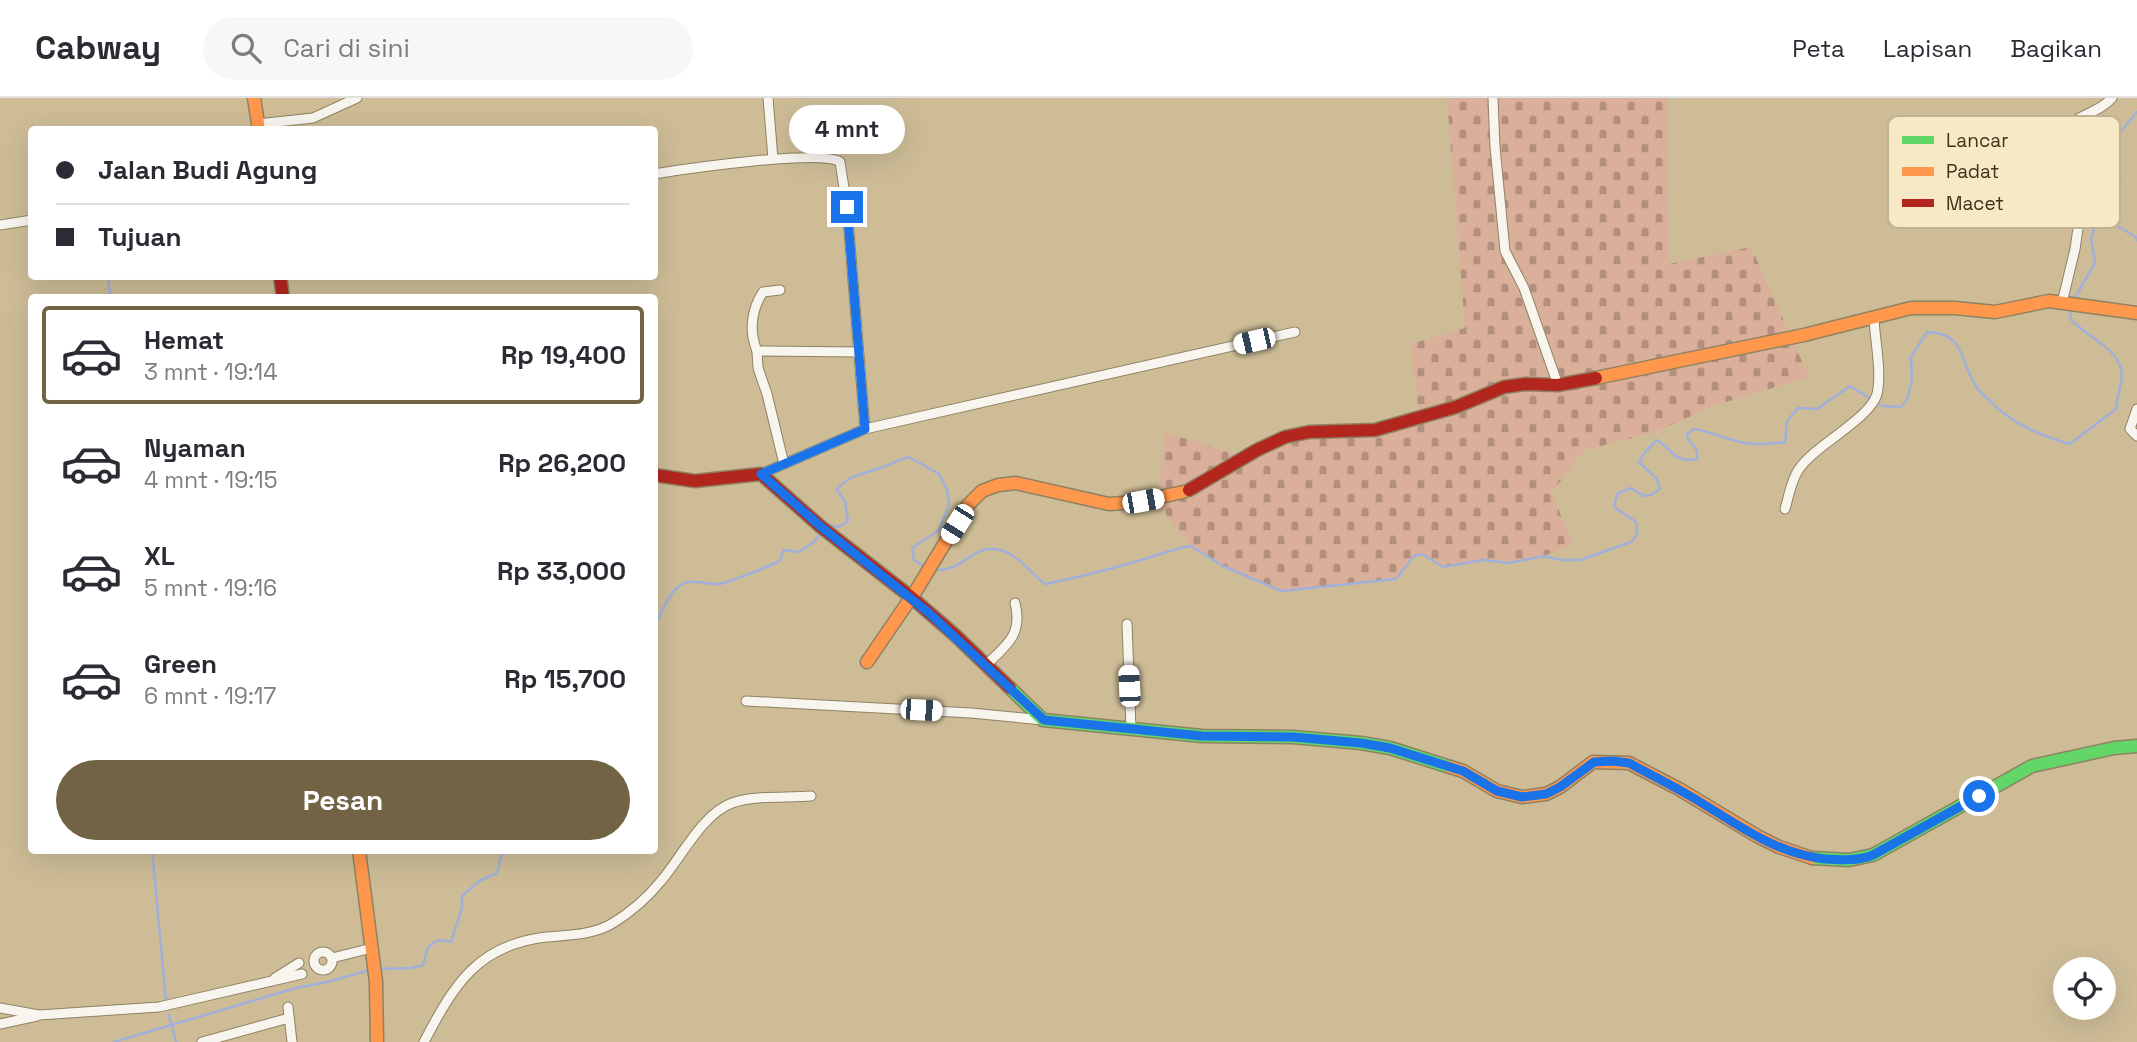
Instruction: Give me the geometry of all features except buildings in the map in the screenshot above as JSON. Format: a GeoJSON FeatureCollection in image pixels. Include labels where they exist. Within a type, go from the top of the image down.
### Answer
{"type":"FeatureCollection","features":[{"type":"Feature","properties":{"kind":"main road"},"geometry":{"type":"LineString","coordinates":[[254,98],[258,126]]}},
{"type":"Feature","properties":{"kind":"main road"},"geometry":{"type":"LineString","coordinates":[[867,662],[975,496],[992,485],[1025,485],[1082,500],[1111,504],[1143,501],[1186,491],[1280,438],[1301,432],[1362,433],[1449,409],[1504,387],[1526,384],[1558,385],[1874,319],[1905,309],[1924,307],[1994,312],[2043,302],[2137,313]]}},
{"type":"Feature","properties":{"kind":"main road"},"geometry":{"type":"LineString","coordinates":[[658,476],[695,481],[761,474],[820,526],[911,597],[1044,720],[1202,736],[1293,737],[1361,743],[1390,748],[1463,771],[1497,791],[1522,797],[1536,796],[1553,790],[1594,762],[1629,763],[1778,848],[1810,857],[1856,860],[1873,855],[2032,766],[2114,748],[2137,746]]}},
{"type":"Feature","properties":{"kind":"main road"},"geometry":{"type":"LineString","coordinates":[[360,854],[376,982],[377,1042]]}},
{"type":"Feature","properties":{"kind":"street"},"geometry":{"type":"LineString","coordinates":[[264,126],[313,118],[357,98]]}},
{"type":"Feature","properties":{"kind":"street"},"geometry":{"type":"LineString","coordinates":[[768,98],[773,159]]}},
{"type":"Feature","properties":{"kind":"street"},"geometry":{"type":"LineString","coordinates":[[1493,98],[1504,251],[1524,288],[1558,385]]}},
{"type":"Feature","properties":{"kind":"street"},"geometry":{"type":"LineString","coordinates":[[2082,116],[2112,98]]}},
{"type":"Feature","properties":{"kind":"street"},"geometry":{"type":"LineString","coordinates":[[658,173],[773,159],[830,158],[840,162],[847,207],[865,429]]}},
{"type":"Feature","properties":{"kind":"street"},"geometry":{"type":"LineString","coordinates":[[0,225],[28,221]]}},
{"type":"Feature","properties":{"kind":"street"},"geometry":{"type":"LineString","coordinates":[[2065,304],[2078,228]]}},
{"type":"Feature","properties":{"kind":"street"},"geometry":{"type":"LineString","coordinates":[[780,290],[763,292],[758,298],[751,332],[784,464]]}},
{"type":"Feature","properties":{"kind":"street"},"geometry":{"type":"LineString","coordinates":[[1785,509],[1798,469],[1871,404],[1877,395],[1874,319]]}},
{"type":"Feature","properties":{"kind":"street"},"geometry":{"type":"LineString","coordinates":[[761,474],[865,429],[1295,332]]}},
{"type":"Feature","properties":{"kind":"street"},"geometry":{"type":"LineString","coordinates":[[757,351],[858,352]]}},
{"type":"Feature","properties":{"kind":"street"},"geometry":{"type":"LineString","coordinates":[[2137,409],[2130,429],[2137,436]]}},
{"type":"Feature","properties":{"kind":"street"},"geometry":{"type":"LineString","coordinates":[[986,665],[1013,637],[1018,619],[1015,603]]}},
{"type":"Feature","properties":{"kind":"street"},"geometry":{"type":"LineString","coordinates":[[1127,624],[1131,729]]}},
{"type":"Feature","properties":{"kind":"street"},"geometry":{"type":"LineString","coordinates":[[746,701],[971,713],[1044,720]]}},
{"type":"Feature","properties":{"kind":"street"},"geometry":{"type":"LineString","coordinates":[[424,1042],[448,998],[489,954],[517,943],[545,937],[578,935],[614,923],[654,889],[696,834],[723,807],[747,800],[811,796]]}},
{"type":"Feature","properties":{"kind":"street"},"geometry":{"type":"LineString","coordinates":[[267,983],[324,952],[332,958],[372,952]]}},
{"type":"Feature","properties":{"kind":"street"},"geometry":{"type":"LineString","coordinates":[[0,1024],[39,1015],[159,1007],[329,968],[332,958]]}},
{"type":"Feature","properties":{"kind":"street"},"geometry":{"type":"LineString","coordinates":[[307,960],[314,962],[319,969]]}},
{"type":"Feature","properties":{"kind":"street"},"geometry":{"type":"LineString","coordinates":[[288,1007],[292,1042]]}},
{"type":"Feature","properties":{"kind":"street"},"geometry":{"type":"LineString","coordinates":[[0,1008],[39,1015]]}},
{"type":"Feature","properties":{"kind":"street"},"geometry":{"type":"LineString","coordinates":[[202,1042],[289,1018]]}},
{"type":"Feature","properties":{"kind":"green space"},"geometry":{"type":"Polygon","coordinates":[[[1447,98],[1667,98],[1669,264],[1751,247],[1809,377],[1716,405],[1653,433],[1585,450],[1551,493],[1574,544],[1544,556],[1509,563],[1483,560],[1443,567],[1421,554],[1414,556],[1396,579],[1281,591],[1223,566],[1191,546],[1158,504],[1165,432],[1244,457],[1292,430],[1349,437],[1419,419],[1411,344],[1465,328],[1447,98]]]}},
{"type":"Feature","properties":{"kind":"waterway"},"geometry":{"type":"LineString","coordinates":[[2120,133],[2137,112]]}},
{"type":"Feature","properties":{"kind":"waterway"},"geometry":{"type":"LineString","coordinates":[[2074,299],[2095,263],[2091,238],[2094,228]]}},
{"type":"Feature","properties":{"kind":"waterway"},"geometry":{"type":"LineString","coordinates":[[2120,228],[2137,240]]}},
{"type":"Feature","properties":{"kind":"waterway"},"geometry":{"type":"LineString","coordinates":[[108,280],[110,294]]}},
{"type":"Feature","properties":{"kind":"waterway"},"geometry":{"type":"LineString","coordinates":[[932,569],[944,570],[979,552],[999,550],[1012,555],[1045,584],[1191,546],[1223,566],[1281,591],[1396,579],[1414,556],[1422,554],[1443,567],[1483,560],[1509,563],[1544,556],[1580,560],[1631,542],[1635,537],[1636,522],[1614,507],[1617,494],[1631,488],[1644,496],[1660,489],[1657,479],[1639,462],[1657,440],[1684,460],[1697,459],[1696,448],[1689,441],[1687,434],[1694,429],[1750,444],[1785,443],[1787,421],[1798,408],[1817,409],[1850,386],[1882,406],[1901,407],[1907,400],[1912,380],[1911,357],[1927,332],[1947,336],[1958,346],[1977,387],[2007,416],[2037,432],[2070,444],[2116,409],[2122,376],[2121,367],[2110,351],[2072,321],[2071,309]]}},
{"type":"Feature","properties":{"kind":"waterway"},"geometry":{"type":"LineString","coordinates":[[826,527],[839,527],[848,521],[845,501],[837,490],[845,482],[909,457],[939,474],[947,490],[949,504],[939,530],[912,548],[914,560],[926,567]]}},
{"type":"Feature","properties":{"kind":"waterway"},"geometry":{"type":"LineString","coordinates":[[658,618],[670,596],[682,584],[719,584],[750,574],[780,560],[784,550],[799,552],[814,542],[821,532]]}},
{"type":"Feature","properties":{"kind":"waterway"},"geometry":{"type":"LineString","coordinates":[[152,854],[166,1001]]}},
{"type":"Feature","properties":{"kind":"waterway"},"geometry":{"type":"LineString","coordinates":[[380,969],[423,965],[428,947],[438,940],[451,942],[462,908],[462,896],[479,881],[497,873],[502,854]]}},
{"type":"Feature","properties":{"kind":"waterway"},"geometry":{"type":"LineString","coordinates":[[114,1042],[296,988],[370,970]]}},
{"type":"Feature","properties":{"kind":"waterway"},"geometry":{"type":"LineString","coordinates":[[169,1015],[176,1042]]}},
{"type":"Feature","properties":{"kind":"traffic: fast"},"geometry":{"type":"LineString","coordinates":[[1010,688],[1043,720],[1202,736],[1293,737],[1361,743],[1390,748],[1450,767]]}},
{"type":"Feature","properties":{"kind":"traffic: fast"},"geometry":{"type":"LineString","coordinates":[[1812,858],[1849,860],[1873,855],[2032,766],[2114,748],[2137,746]]}},
{"type":"Feature","properties":{"kind":"traffic: slow"},"geometry":{"type":"LineString","coordinates":[[254,98],[258,126]]}},
{"type":"Feature","properties":{"kind":"traffic: slow"},"geometry":{"type":"LineString","coordinates":[[1596,378],[1804,335],[1911,308],[1995,312],[2049,301],[2137,313]]}},
{"type":"Feature","properties":{"kind":"traffic: slow"},"geometry":{"type":"LineString","coordinates":[[867,662],[917,589],[968,505],[982,491],[998,485],[1016,483],[1109,504],[1137,502],[1183,492]]}},
{"type":"Feature","properties":{"kind":"traffic: slow"},"geometry":{"type":"LineString","coordinates":[[1450,767],[1463,771],[1497,791],[1522,797],[1546,794],[1593,762],[1629,763],[1679,789],[1757,836],[1812,858]]}},
{"type":"Feature","properties":{"kind":"traffic: slow"},"geometry":{"type":"LineString","coordinates":[[360,854],[376,982],[377,1042]]}},
{"type":"Feature","properties":{"kind":"traffic: jam"},"geometry":{"type":"LineString","coordinates":[[281,280],[282,294]]}},
{"type":"Feature","properties":{"kind":"traffic: jam"},"geometry":{"type":"LineString","coordinates":[[1189,490],[1257,450],[1285,437],[1309,432],[1375,430],[1456,407],[1504,387],[1526,384],[1558,385],[1596,378]]}},
{"type":"Feature","properties":{"kind":"traffic: jam"},"geometry":{"type":"LineString","coordinates":[[658,476],[695,481],[761,474],[820,526],[911,597],[1010,688]]}},
{"type":"Feature","properties":{"kind":"route"},"geometry":{"type":"LineString","coordinates":[[847,207],[865,429],[761,474],[820,526],[956,636],[1044,720],[1202,736],[1293,737],[1361,743],[1390,748],[1463,771],[1497,791],[1522,797],[1546,794],[1594,762],[1629,763],[1778,848],[1810,857],[1834,859],[1856,860],[1873,855],[1979,796]]}}]}
